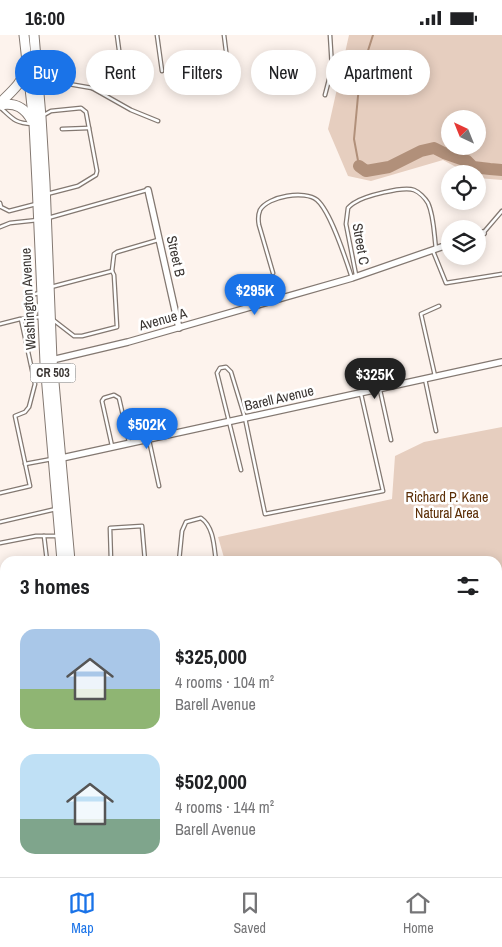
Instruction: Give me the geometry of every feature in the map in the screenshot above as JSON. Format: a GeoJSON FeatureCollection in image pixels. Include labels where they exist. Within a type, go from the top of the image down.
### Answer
{"type":"FeatureCollection","features":[{"type":"Feature","properties":{"kind":"main road","name":"Washington Avenue"},"geometry":{"type":"LineString","coordinates":[[24,35],[26,50]]}},
{"type":"Feature","properties":{"kind":"main road","name":"Washington Avenue"},"geometry":{"type":"LineString","coordinates":[[34,35],[35,50]]}},
{"type":"Feature","properties":{"kind":"main road"},"geometry":{"type":"LineString","coordinates":[[0,105],[15,88]]}},
{"type":"Feature","properties":{"kind":"main road","name":"Washington Avenue"},"geometry":{"type":"LineString","coordinates":[[31,95],[46,290],[45,372],[69,556]]}},
{"type":"Feature","properties":{"kind":"main road","name":"Washington Avenue"},"geometry":{"type":"LineString","coordinates":[[39,95],[46,194],[42,219]]}},
{"type":"Feature","properties":{"kind":"main road"},"geometry":{"type":"LineString","coordinates":[[0,105],[8,103],[21,107],[28,113],[34,125]]}},
{"type":"Feature","properties":{"kind":"main road","name":"Washington Avenue"},"geometry":{"type":"LineString","coordinates":[[47,318],[52,359],[62,556]]}},
{"type":"Feature","properties":{"kind":"street","name":"Street B"},"geometry":{"type":"LineString","coordinates":[[148,190],[180,327]]}},
{"type":"Feature","properties":{"kind":"street","name":"Avenue A"},"geometry":{"type":"LineString","coordinates":[[52,359],[128,342],[354,277],[441,247]]}},
{"type":"Feature","properties":{"kind":"street","name":"Barell Avenue"},"geometry":{"type":"LineString","coordinates":[[58,459],[502,361]]}},
{"type":"Feature","properties":{"kind":"lane"},"geometry":{"type":"LineString","coordinates":[[117,35],[119,50]]}},
{"type":"Feature","properties":{"kind":"lane"},"geometry":{"type":"LineString","coordinates":[[157,35],[162,71]]}},
{"type":"Feature","properties":{"kind":"lane"},"geometry":{"type":"LineString","coordinates":[[224,35],[226,50]]}},
{"type":"Feature","properties":{"kind":"lane"},"geometry":{"type":"LineString","coordinates":[[325,95],[332,68],[330,35]]}},
{"type":"Feature","properties":{"kind":"lane"},"geometry":{"type":"LineString","coordinates":[[104,95],[131,110],[158,121]]}},
{"type":"Feature","properties":{"kind":"lane"},"geometry":{"type":"LineString","coordinates":[[0,105],[13,120],[34,125]]}},
{"type":"Feature","properties":{"kind":"lane"},"geometry":{"type":"LineString","coordinates":[[41,117],[51,111],[81,108],[86,111],[97,171],[96,175],[78,186],[46,194]]}},
{"type":"Feature","properties":{"kind":"lane"},"geometry":{"type":"LineString","coordinates":[[62,129],[89,128]]}},
{"type":"Feature","properties":{"kind":"lane"},"geometry":{"type":"LineString","coordinates":[[0,227],[10,223],[42,219],[148,190]]}},
{"type":"Feature","properties":{"kind":"lane","name":"Street C"},"geometry":{"type":"LineString","coordinates":[[354,277],[346,223],[348,208],[355,202],[389,190],[414,190],[422,195],[428,203],[431,214],[434,249]]}},
{"type":"Feature","properties":{"kind":"lane"},"geometry":{"type":"LineString","coordinates":[[272,273],[259,225],[260,210],[272,201],[291,195],[302,195],[317,201],[323,207],[354,277]]}},
{"type":"Feature","properties":{"kind":"lane"},"geometry":{"type":"LineString","coordinates":[[0,203],[1,207],[9,211],[38,203]]}},
{"type":"Feature","properties":{"kind":"lane"},"geometry":{"type":"LineString","coordinates":[[486,228],[502,211]]}},
{"type":"Feature","properties":{"kind":"lane"},"geometry":{"type":"LineString","coordinates":[[0,324],[21,319],[47,318],[74,336],[82,336],[117,327],[114,275],[112,271],[114,254],[159,240]]}},
{"type":"Feature","properties":{"kind":"lane"},"geometry":{"type":"LineString","coordinates":[[434,249],[446,283],[502,274]]}},
{"type":"Feature","properties":{"kind":"lane"},"geometry":{"type":"LineString","coordinates":[[26,296],[112,271]]}},
{"type":"Feature","properties":{"kind":"lane"},"geometry":{"type":"LineString","coordinates":[[435,376],[421,315],[439,306]]}},
{"type":"Feature","properties":{"kind":"lane"},"geometry":{"type":"LineString","coordinates":[[0,493],[30,487],[15,416],[25,412],[29,407],[35,384],[21,319]]}},
{"type":"Feature","properties":{"kind":"lane"},"geometry":{"type":"LineString","coordinates":[[241,470],[216,373],[220,368],[228,368],[231,372],[245,418],[265,514],[383,491],[361,392]]}},
{"type":"Feature","properties":{"kind":"lane"},"geometry":{"type":"LineString","coordinates":[[425,378],[436,431]]}},
{"type":"Feature","properties":{"kind":"lane"},"geometry":{"type":"LineString","coordinates":[[379,388],[391,440]]}},
{"type":"Feature","properties":{"kind":"lane"},"geometry":{"type":"LineString","coordinates":[[112,448],[102,401],[104,398],[114,395],[119,398],[130,444]]}},
{"type":"Feature","properties":{"kind":"lane"},"geometry":{"type":"LineString","coordinates":[[149,439],[159,486]]}},
{"type":"Feature","properties":{"kind":"lane"},"geometry":{"type":"LineString","coordinates":[[25,464],[58,459]]}},
{"type":"Feature","properties":{"kind":"lane"},"geometry":{"type":"LineString","coordinates":[[0,522],[58,508]]}},
{"type":"Feature","properties":{"kind":"lane"},"geometry":{"type":"LineString","coordinates":[[180,556],[182,531],[186,522],[201,519],[207,522],[211,530],[215,556]]}},
{"type":"Feature","properties":{"kind":"lane"},"geometry":{"type":"LineString","coordinates":[[111,556],[110,528],[142,526],[145,556]]}},
{"type":"Feature","properties":{"kind":"lane"},"geometry":{"type":"LineString","coordinates":[[0,543],[36,536],[60,535]]}},
{"type":"Feature","properties":{"kind":"lane"},"geometry":{"type":"LineString","coordinates":[[44,536],[46,556]]}},
{"type":"Feature","properties":{"kind":"green space"},"geometry":{"type":"Polygon","coordinates":[[[349,35],[502,35],[502,180],[486,179],[486,165],[452,165],[443,160],[371,181],[348,176],[328,129],[336,95],[430,95],[430,50],[346,50],[349,35]]]}},
{"type":"Feature","properties":{"kind":"green space","name":"Richard P. Kane Natural Area"},"geometry":{"type":"Polygon","coordinates":[[[502,427],[502,556],[224,556],[218,537],[392,499],[395,456],[424,442],[502,427]]]}},
{"type":"Feature","properties":{"kind":"waterway"},"geometry":{"type":"LineString","coordinates":[[359,166],[354,139],[358,96],[365,60],[373,35]]}},
{"type":"Feature","properties":{"kind":"waterway"},"geometry":{"type":"LineString","coordinates":[[359,166],[366,171],[389,167],[421,151],[434,148],[467,161],[473,167],[502,170]]}}]}
